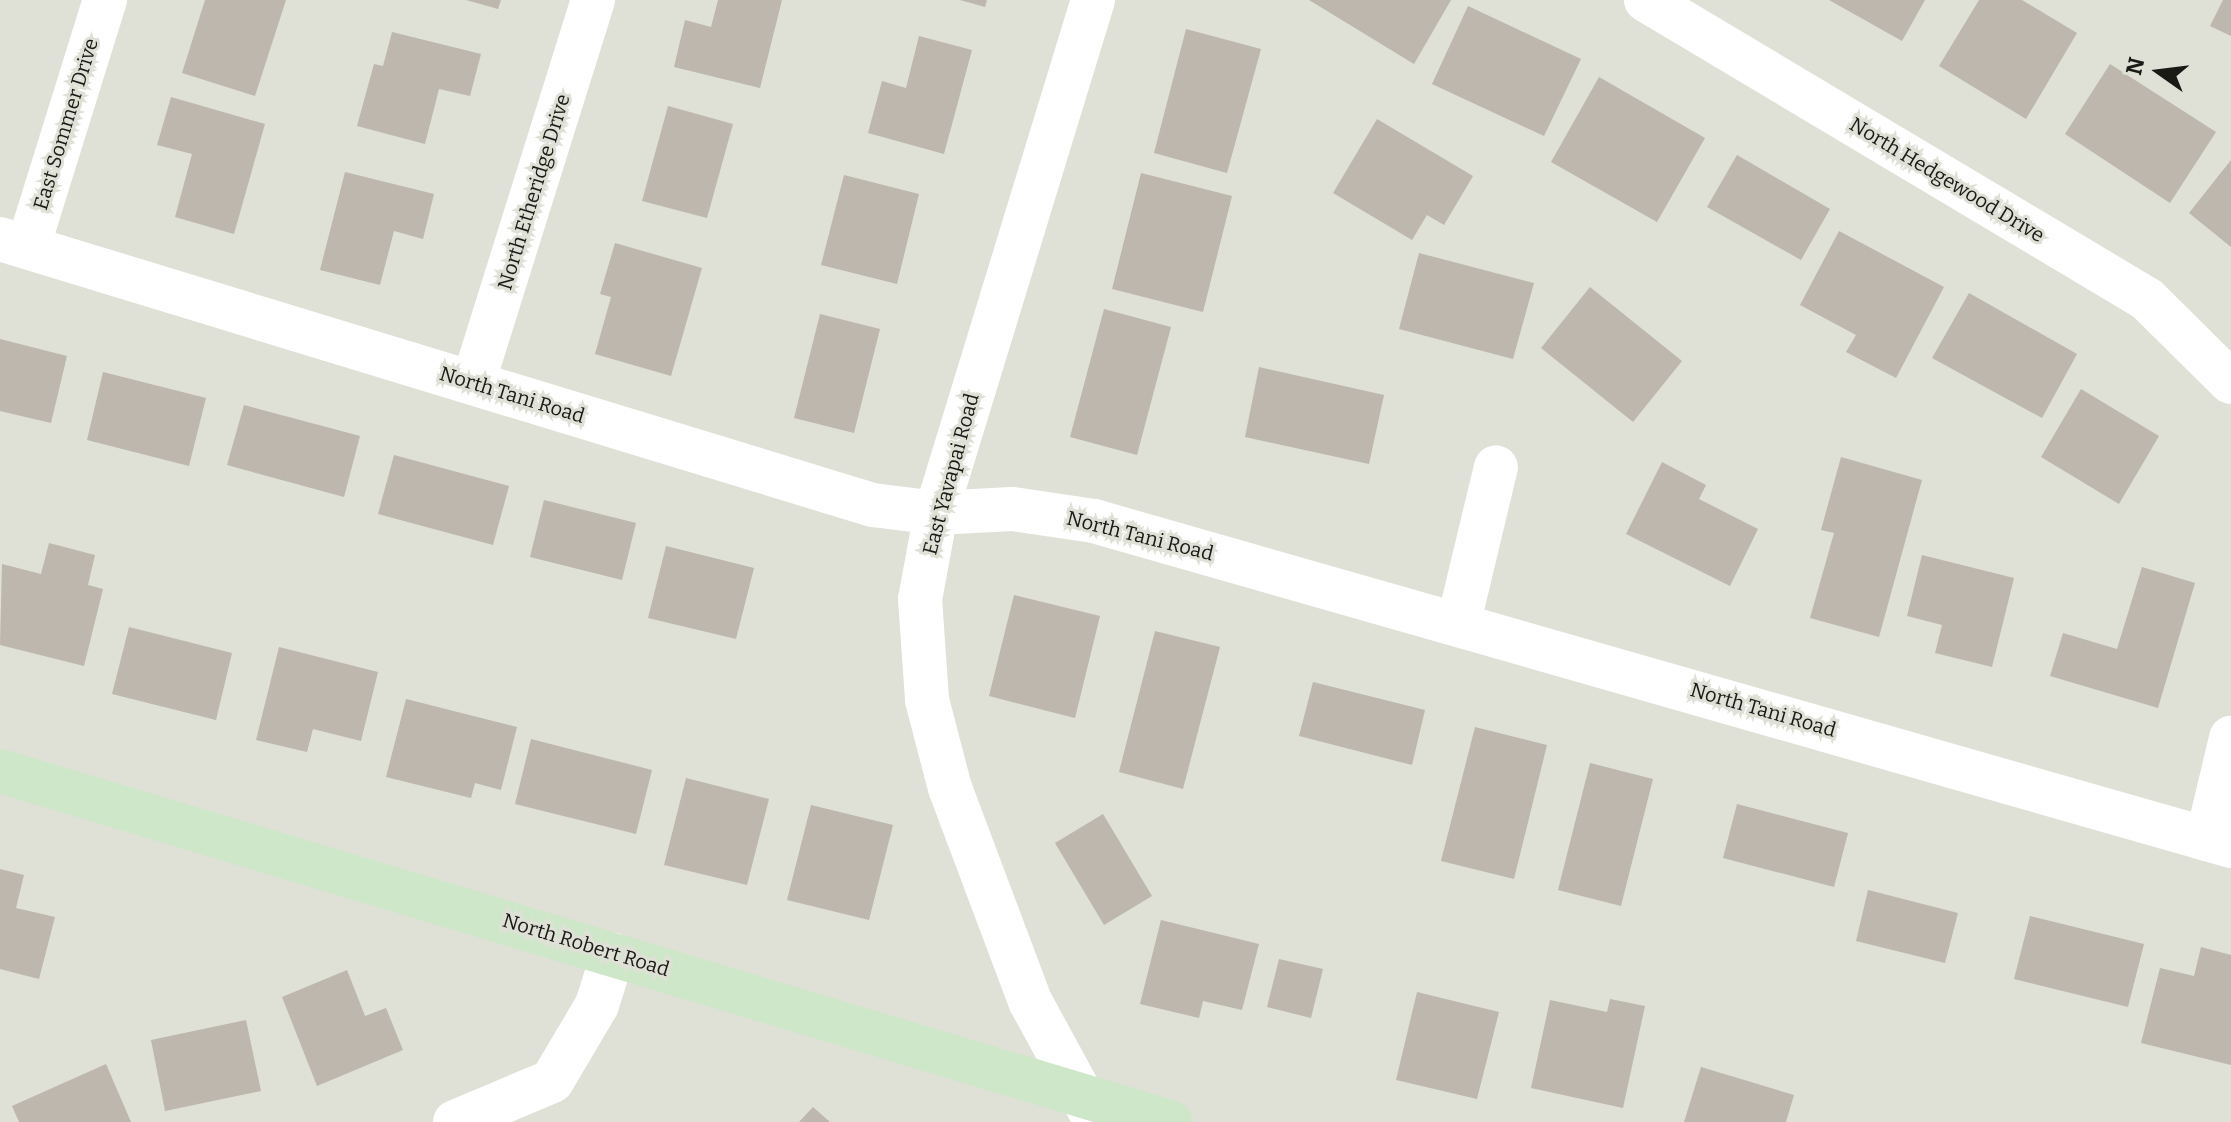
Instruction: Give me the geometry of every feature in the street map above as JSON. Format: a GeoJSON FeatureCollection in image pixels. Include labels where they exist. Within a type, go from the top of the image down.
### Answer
{"type":"FeatureCollection","features":[{"type":"Feature","properties":{"kind":"main road","name":"North Robert Road"},"geometry":{"type":"LineString","coordinates":[[0,771],[613,954],[1088,1107],[1170,1122]]}},
{"type":"Feature","properties":{"kind":"street","name":"East Sommer Drive"},"geometry":{"type":"LineString","coordinates":[[14,243],[105,0]]}},
{"type":"Feature","properties":{"kind":"street","name":"North Etheridge Drive"},"geometry":{"type":"LineString","coordinates":[[473,383],[593,0]]}},
{"type":"Feature","properties":{"kind":"street","name":"East Yavapai Road"},"geometry":{"type":"LineString","coordinates":[[1088,1107],[1030,1001],[950,788],[927,700],[920,599],[936,513],[1093,0]]}},
{"type":"Feature","properties":{"kind":"street","name":"North Hedgewood Drive"},"geometry":{"type":"LineString","coordinates":[[1646,0],[2147,299],[2231,382]]}},
{"type":"Feature","properties":{"kind":"street","name":"North Tani Road"},"geometry":{"type":"LineString","coordinates":[[14,243],[873,505],[936,513],[1012,509],[1094,521],[1459,621],[2219,843]]}},
{"type":"Feature","properties":{"kind":"street"},"geometry":{"type":"LineString","coordinates":[[1459,621],[1496,467]]}},
{"type":"Feature","properties":{"kind":"street"},"geometry":{"type":"LineString","coordinates":[[2219,843],[2231,738]]}},
{"type":"Feature","properties":{"kind":"street"},"geometry":{"type":"LineString","coordinates":[[455,1122],[552,1081],[597,1005],[613,954]]}},
{"type":"Feature","properties":{"kind":"building"},"geometry":{"type":"Polygon","coordinates":[[[205,0],[286,0],[255,96],[182,73],[205,0]]]}},
{"type":"Feature","properties":{"kind":"building"},"geometry":{"type":"Polygon","coordinates":[[[466,0],[501,0],[498,9],[466,0]]]}},
{"type":"Feature","properties":{"kind":"building"},"geometry":{"type":"Polygon","coordinates":[[[718,0],[782,0],[760,88],[674,67],[685,20],[711,27],[718,0]]]}},
{"type":"Feature","properties":{"kind":"building"},"geometry":{"type":"Polygon","coordinates":[[[960,0],[987,0],[985,7],[960,0]]]}},
{"type":"Feature","properties":{"kind":"building"},"geometry":{"type":"Polygon","coordinates":[[[1309,0],[1451,0],[1414,64],[1309,0]]]}},
{"type":"Feature","properties":{"kind":"building"},"geometry":{"type":"Polygon","coordinates":[[[1829,0],[1925,0],[1902,41],[1829,0]]]}},
{"type":"Feature","properties":{"kind":"building"},"geometry":{"type":"Polygon","coordinates":[[[1979,0],[2022,0],[2077,33],[2026,119],[1939,66],[1979,0]]]}},
{"type":"Feature","properties":{"kind":"building"},"geometry":{"type":"Polygon","coordinates":[[[2223,0],[2231,0],[2231,36],[2210,26],[2223,0]]]}},
{"type":"Feature","properties":{"kind":"building"},"geometry":{"type":"Polygon","coordinates":[[[1468,6],[1581,59],[1544,136],[1432,84],[1468,6]]]}},
{"type":"Feature","properties":{"kind":"building"},"geometry":{"type":"Polygon","coordinates":[[[1186,29],[1261,49],[1227,173],[1154,153],[1186,29]]]}},
{"type":"Feature","properties":{"kind":"building"},"geometry":{"type":"Polygon","coordinates":[[[392,32],[481,54],[470,96],[439,89],[425,144],[357,126],[374,64],[383,66],[392,32]]]}},
{"type":"Feature","properties":{"kind":"building"},"geometry":{"type":"Polygon","coordinates":[[[919,36],[972,50],[944,154],[868,133],[882,81],[906,88],[919,36]]]}},
{"type":"Feature","properties":{"kind":"building"},"geometry":{"type":"Polygon","coordinates":[[[2110,64],[2216,132],[2170,203],[2065,134],[2110,64]]]}},
{"type":"Feature","properties":{"kind":"building"},"geometry":{"type":"Polygon","coordinates":[[[1599,77],[1705,138],[1657,222],[1551,162],[1599,77]]]}},
{"type":"Feature","properties":{"kind":"building"},"geometry":{"type":"Polygon","coordinates":[[[171,97],[265,124],[234,234],[175,217],[192,154],[157,145],[171,97]]]}},
{"type":"Feature","properties":{"kind":"building"},"geometry":{"type":"Polygon","coordinates":[[[668,106],[733,124],[707,218],[642,201],[668,106]]]}},
{"type":"Feature","properties":{"kind":"building"},"geometry":{"type":"Polygon","coordinates":[[[1377,119],[1473,176],[1444,225],[1427,215],[1412,240],[1333,193],[1377,119]]]}},
{"type":"Feature","properties":{"kind":"building"},"geometry":{"type":"Polygon","coordinates":[[[1737,155],[1830,209],[1801,260],[1707,207],[1737,155]]]}},
{"type":"Feature","properties":{"kind":"building"},"geometry":{"type":"Polygon","coordinates":[[[2231,160],[2231,247],[2189,213],[2231,160]]]}},
{"type":"Feature","properties":{"kind":"building"},"geometry":{"type":"Polygon","coordinates":[[[345,172],[434,194],[423,239],[394,231],[380,285],[320,270],[345,172]]]}},
{"type":"Feature","properties":{"kind":"building"},"geometry":{"type":"Polygon","coordinates":[[[1141,173],[1232,196],[1203,312],[1112,289],[1141,173]]]}},
{"type":"Feature","properties":{"kind":"building"},"geometry":{"type":"Polygon","coordinates":[[[844,175],[919,194],[897,284],[821,265],[844,175]]]}},
{"type":"Feature","properties":{"kind":"building"},"geometry":{"type":"Polygon","coordinates":[[[1839,231],[1944,287],[1896,378],[1846,352],[1856,335],[1800,305],[1839,231]]]}},
{"type":"Feature","properties":{"kind":"building"},"geometry":{"type":"Polygon","coordinates":[[[615,243],[702,268],[671,376],[595,354],[611,297],[600,294],[615,243]]]}},
{"type":"Feature","properties":{"kind":"building"},"geometry":{"type":"Polygon","coordinates":[[[1419,253],[1534,283],[1513,359],[1399,329],[1419,253]]]}},
{"type":"Feature","properties":{"kind":"building"},"geometry":{"type":"Polygon","coordinates":[[[1590,287],[1682,361],[1633,422],[1541,348],[1590,287]]]}},
{"type":"Feature","properties":{"kind":"building"},"geometry":{"type":"Polygon","coordinates":[[[1969,293],[2077,354],[2042,418],[1932,358],[1969,293]]]}},
{"type":"Feature","properties":{"kind":"building"},"geometry":{"type":"Polygon","coordinates":[[[1104,309],[1171,327],[1137,455],[1070,437],[1104,309]]]}},
{"type":"Feature","properties":{"kind":"building"},"geometry":{"type":"Polygon","coordinates":[[[820,314],[880,329],[854,433],[794,418],[820,314]]]}},
{"type":"Feature","properties":{"kind":"building"},"geometry":{"type":"Polygon","coordinates":[[[0,339],[67,356],[51,423],[0,411],[0,339]]]}},
{"type":"Feature","properties":{"kind":"building"},"geometry":{"type":"Polygon","coordinates":[[[1259,367],[1384,395],[1369,464],[1245,437],[1259,367]]]}},
{"type":"Feature","properties":{"kind":"building"},"geometry":{"type":"Polygon","coordinates":[[[103,372],[206,398],[189,466],[87,440],[103,372]]]}},
{"type":"Feature","properties":{"kind":"building"},"geometry":{"type":"Polygon","coordinates":[[[2081,389],[2159,436],[2119,504],[2041,457],[2081,389]]]}},
{"type":"Feature","properties":{"kind":"building"},"geometry":{"type":"Polygon","coordinates":[[[244,405],[360,436],[344,497],[227,465],[244,405]]]}},
{"type":"Feature","properties":{"kind":"building"},"geometry":{"type":"Polygon","coordinates":[[[394,455],[509,486],[493,545],[378,514],[394,455]]]}},
{"type":"Feature","properties":{"kind":"building"},"geometry":{"type":"Polygon","coordinates":[[[1841,457],[1922,480],[1879,637],[1810,618],[1834,533],[1821,530],[1841,457]]]}},
{"type":"Feature","properties":{"kind":"building"},"geometry":{"type":"Polygon","coordinates":[[[1662,462],[1706,485],[1699,499],[1758,529],[1730,586],[1626,534],[1662,462]]]}},
{"type":"Feature","properties":{"kind":"building"},"geometry":{"type":"Polygon","coordinates":[[[544,500],[636,523],[622,580],[530,557],[544,500]]]}},
{"type":"Feature","properties":{"kind":"building"},"geometry":{"type":"Polygon","coordinates":[[[49,543],[95,555],[88,585],[103,589],[84,666],[0,645],[2,564],[41,574],[49,543]]]}},
{"type":"Feature","properties":{"kind":"building"},"geometry":{"type":"Polygon","coordinates":[[[666,546],[754,568],[736,639],[648,618],[666,546]]]}},
{"type":"Feature","properties":{"kind":"building"},"geometry":{"type":"Polygon","coordinates":[[[1922,555],[2014,578],[1992,667],[1935,653],[1942,625],[1907,616],[1922,555]]]}},
{"type":"Feature","properties":{"kind":"building"},"geometry":{"type":"Polygon","coordinates":[[[2142,567],[2195,583],[2158,708],[2050,676],[2063,633],[2117,649],[2142,567]]]}},
{"type":"Feature","properties":{"kind":"building"},"geometry":{"type":"Polygon","coordinates":[[[1014,595],[1100,616],[1075,718],[989,696],[1014,595]]]}},
{"type":"Feature","properties":{"kind":"building"},"geometry":{"type":"Polygon","coordinates":[[[129,627],[232,653],[216,720],[112,694],[129,627]]]}},
{"type":"Feature","properties":{"kind":"building"},"geometry":{"type":"Polygon","coordinates":[[[1155,631],[1220,647],[1183,789],[1119,772],[1155,631]]]}},
{"type":"Feature","properties":{"kind":"building"},"geometry":{"type":"Polygon","coordinates":[[[279,647],[378,672],[361,741],[313,729],[307,752],[256,740],[279,647]]]}},
{"type":"Feature","properties":{"kind":"building"},"geometry":{"type":"Polygon","coordinates":[[[1313,682],[1425,710],[1412,765],[1299,736],[1313,682]]]}},
{"type":"Feature","properties":{"kind":"building"},"geometry":{"type":"Polygon","coordinates":[[[406,699],[517,727],[501,790],[475,783],[471,798],[386,777],[406,699]]]}},
{"type":"Feature","properties":{"kind":"building"},"geometry":{"type":"Polygon","coordinates":[[[1475,727],[1547,745],[1514,879],[1441,861],[1475,727]]]}},
{"type":"Feature","properties":{"kind":"building"},"geometry":{"type":"Polygon","coordinates":[[[531,739],[652,770],[636,834],[515,804],[531,739]]]}},
{"type":"Feature","properties":{"kind":"building"},"geometry":{"type":"Polygon","coordinates":[[[1590,763],[1653,779],[1621,906],[1558,890],[1590,763]]]}},
{"type":"Feature","properties":{"kind":"building"},"geometry":{"type":"Polygon","coordinates":[[[686,778],[769,799],[747,885],[664,865],[686,778]]]}},
{"type":"Feature","properties":{"kind":"building"},"geometry":{"type":"Polygon","coordinates":[[[1737,804],[1848,833],[1834,887],[1723,858],[1737,804]]]}},
{"type":"Feature","properties":{"kind":"building"},"geometry":{"type":"Polygon","coordinates":[[[811,805],[893,825],[869,920],[787,900],[811,805]]]}},
{"type":"Feature","properties":{"kind":"building"},"geometry":{"type":"Polygon","coordinates":[[[1103,814],[1152,896],[1104,925],[1055,843],[1103,814]]]}},
{"type":"Feature","properties":{"kind":"building"},"geometry":{"type":"Polygon","coordinates":[[[0,869],[24,875],[16,908],[55,917],[39,979],[0,969],[0,869]]]}},
{"type":"Feature","properties":{"kind":"building"},"geometry":{"type":"Polygon","coordinates":[[[1868,890],[1958,913],[1945,963],[1856,941],[1868,890]]]}},
{"type":"Feature","properties":{"kind":"building"},"geometry":{"type":"Polygon","coordinates":[[[2030,916],[2144,944],[2128,1007],[2014,979],[2030,916]]]}},
{"type":"Feature","properties":{"kind":"building"},"geometry":{"type":"Polygon","coordinates":[[[1161,920],[1259,944],[1242,1010],[1203,1001],[1199,1018],[1140,1004],[1161,920]]]}},
{"type":"Feature","properties":{"kind":"building"},"geometry":{"type":"Polygon","coordinates":[[[2201,947],[2231,955],[2231,1065],[2141,1043],[2160,968],[2194,976],[2201,947]]]}},
{"type":"Feature","properties":{"kind":"building"},"geometry":{"type":"Polygon","coordinates":[[[1279,959],[1323,969],[1311,1018],[1267,1007],[1279,959]]]}},
{"type":"Feature","properties":{"kind":"building"},"geometry":{"type":"Polygon","coordinates":[[[347,970],[365,1016],[386,1008],[403,1050],[317,1086],[282,997],[347,970]]]}},
{"type":"Feature","properties":{"kind":"building"},"geometry":{"type":"Polygon","coordinates":[[[1417,992],[1499,1012],[1477,1099],[1396,1080],[1417,992]]]}},
{"type":"Feature","properties":{"kind":"building"},"geometry":{"type":"Polygon","coordinates":[[[1610,999],[1645,1006],[1623,1108],[1531,1088],[1550,1000],[1607,1012],[1610,999]]]}},
{"type":"Feature","properties":{"kind":"building"},"geometry":{"type":"Polygon","coordinates":[[[246,1020],[261,1091],[165,1111],[151,1040],[246,1020]]]}},
{"type":"Feature","properties":{"kind":"building"},"geometry":{"type":"Polygon","coordinates":[[[106,1064],[131,1122],[19,1122],[12,1106],[106,1064]]]}},
{"type":"Feature","properties":{"kind":"building"},"geometry":{"type":"Polygon","coordinates":[[[1701,1067],[1794,1095],[1786,1122],[1684,1122],[1701,1067]]]}},
{"type":"Feature","properties":{"kind":"building"},"geometry":{"type":"Polygon","coordinates":[[[813,1107],[830,1122],[799,1122],[813,1107]]]}}]}
